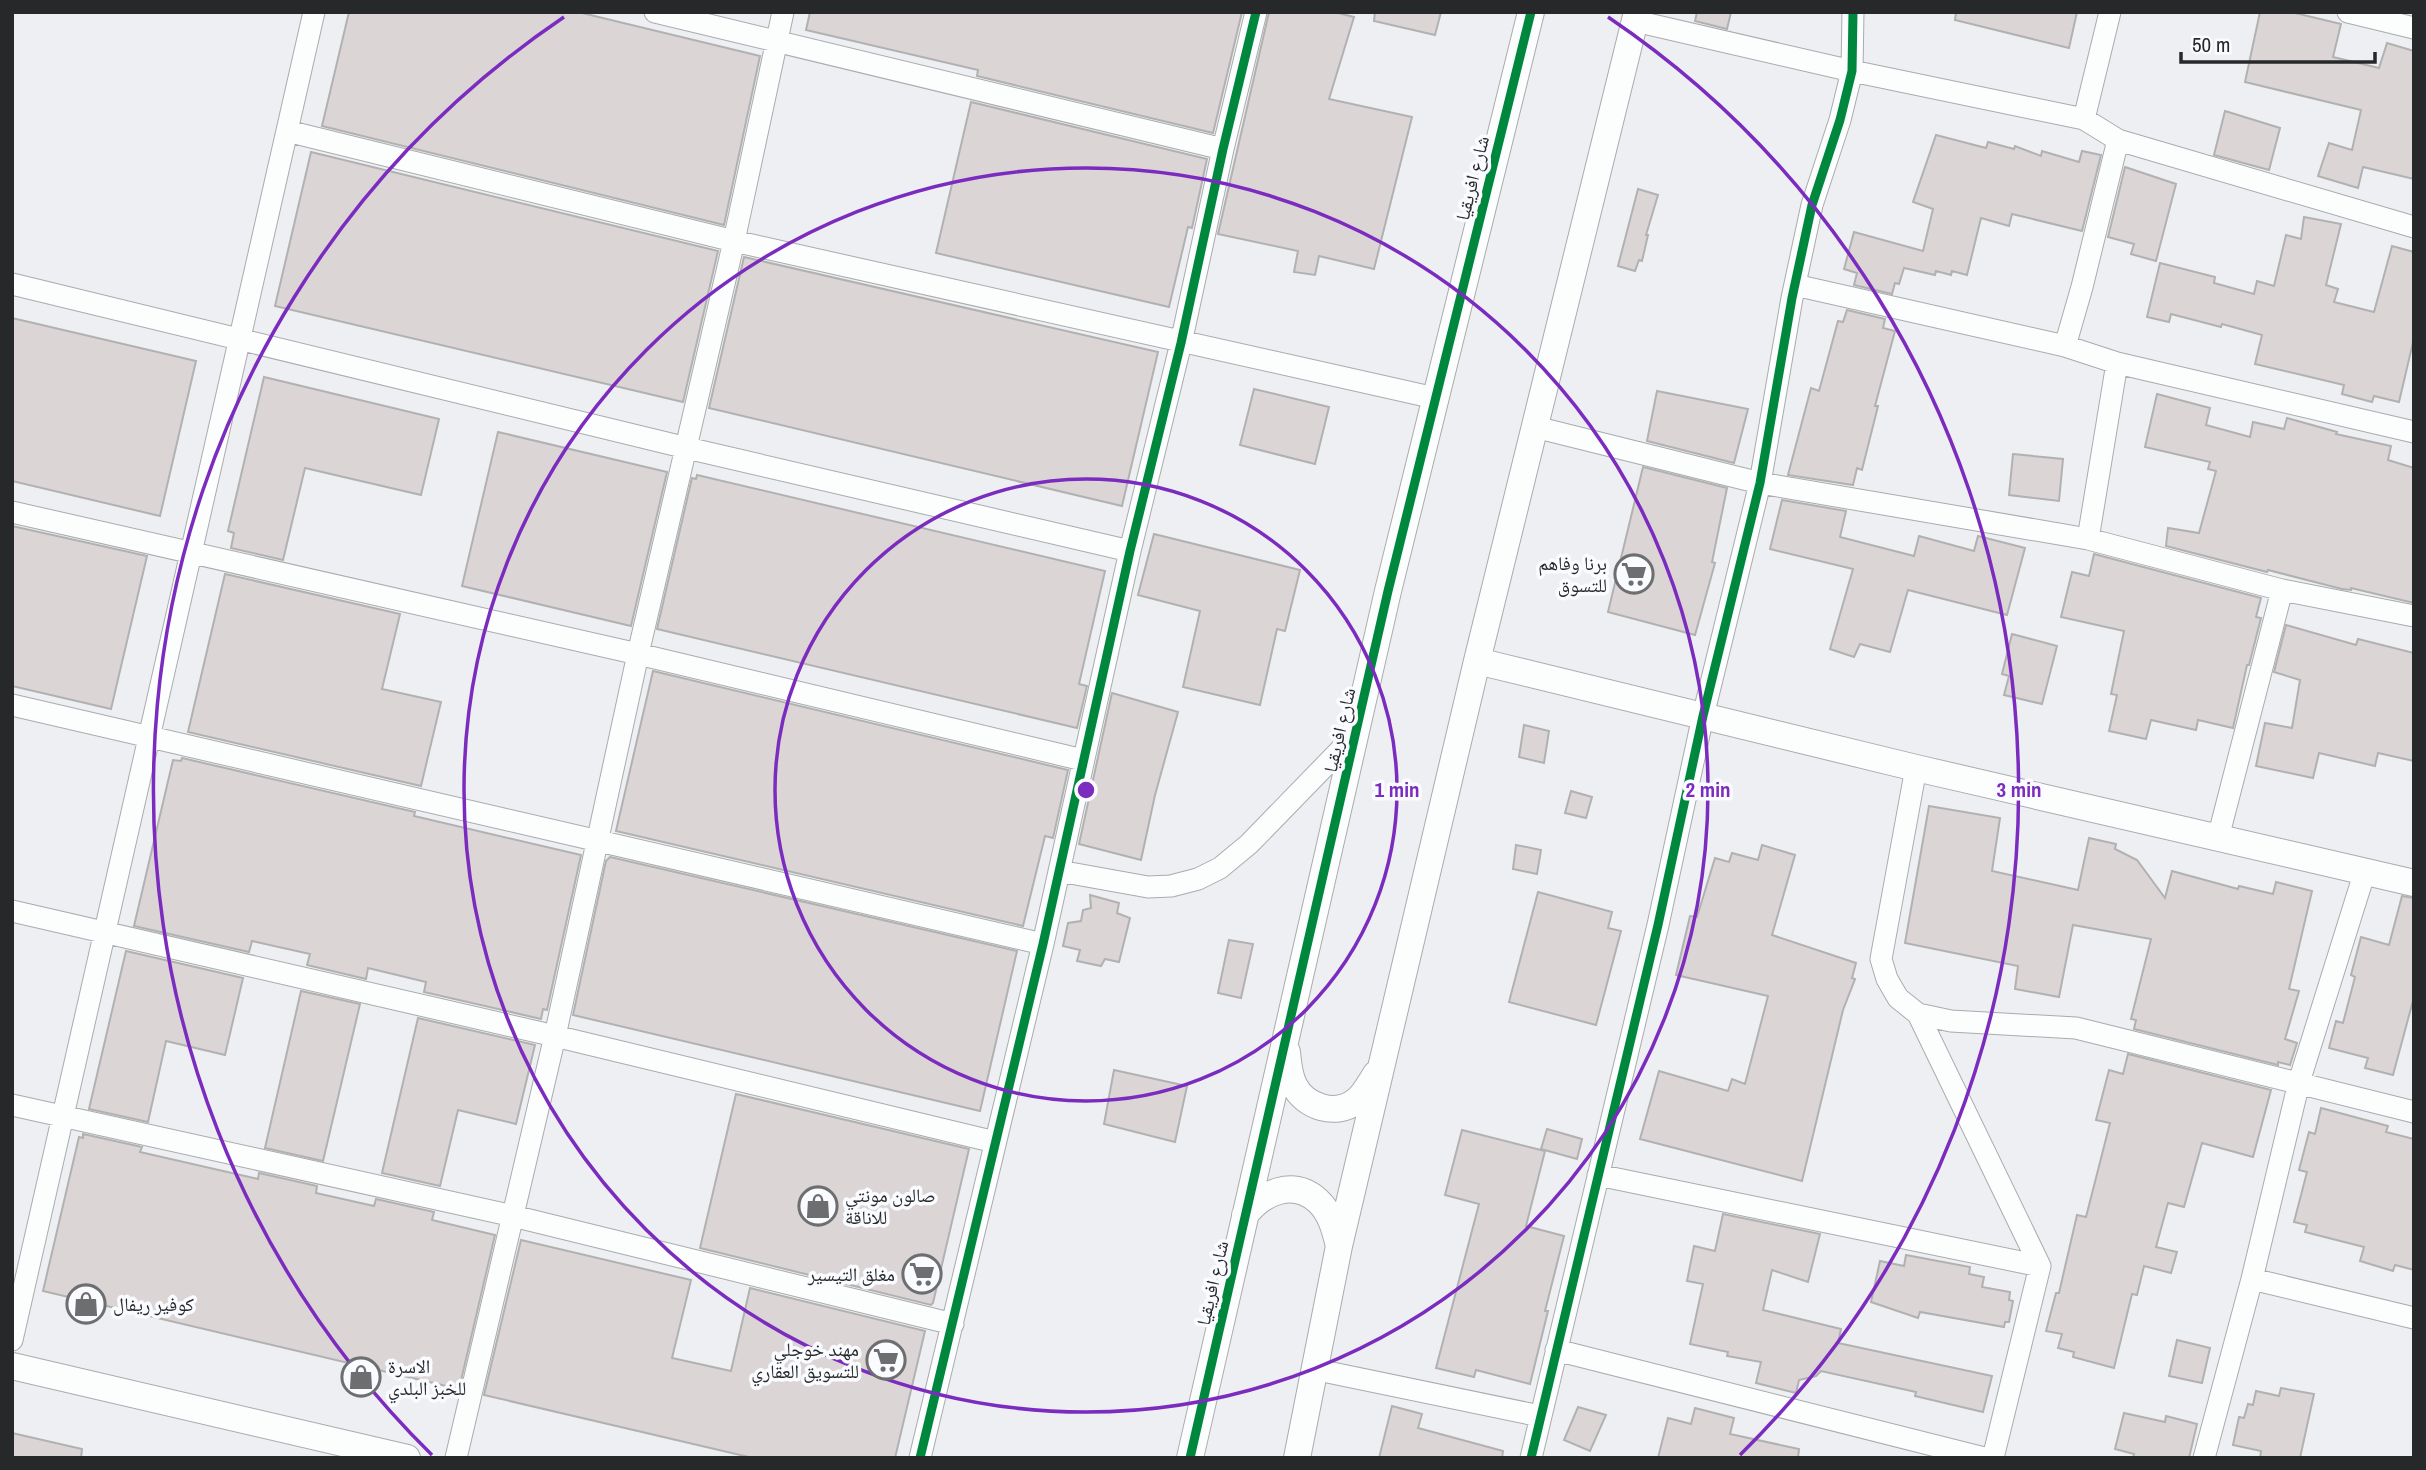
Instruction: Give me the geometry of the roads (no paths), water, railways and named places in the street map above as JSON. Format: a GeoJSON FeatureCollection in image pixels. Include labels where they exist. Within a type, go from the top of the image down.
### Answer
{"type":"FeatureCollection","features":[{"type":"Feature","properties":{"kind":"street"},"geometry":{"type":"LineString","coordinates":[[12,1340],[314,12]]}},
{"type":"Feature","properties":{"kind":"street"},"geometry":{"type":"LineString","coordinates":[[655,12],[1223,149]]}},
{"type":"Feature","properties":{"kind":"street"},"geometry":{"type":"LineString","coordinates":[[456,1458],[555,1036],[783,12]]}},
{"type":"Feature","properties":{"kind":"street"},"geometry":{"type":"LineString","coordinates":[[920,1458],[1043,944],[1130,551],[1256,12]]}},
{"type":"Feature","properties":{"kind":"street","name":"شارع افريقيا"},"geometry":{"type":"LineString","coordinates":[[1191,1458],[1355,735],[1531,12]]}},
{"type":"Feature","properties":{"kind":"street"},"geometry":{"type":"LineString","coordinates":[[1531,1458],[1658,925],[1703,716],[1760,483],[1812,205],[1840,120],[1852,71],[1853,12]]}},
{"type":"Feature","properties":{"kind":"street"},"geometry":{"type":"LineString","coordinates":[[2084,119],[2110,12]]}},
{"type":"Feature","properties":{"kind":"street"},"geometry":{"type":"LineString","coordinates":[[2348,12],[2414,28]]}},
{"type":"Feature","properties":{"kind":"street"},"geometry":{"type":"LineString","coordinates":[[1297,1458],[1339,1246],[1477,661],[1636,17],[1852,71],[2084,119],[2119,141],[2414,227]]}},
{"type":"Feature","properties":{"kind":"street"},"geometry":{"type":"LineString","coordinates":[[287,131],[734,241],[1435,398]]}},
{"type":"Feature","properties":{"kind":"street"},"geometry":{"type":"LineString","coordinates":[[2065,346],[2119,141]]}},
{"type":"Feature","properties":{"kind":"street"},"geometry":{"type":"LineString","coordinates":[[12,284],[687,448],[1130,551]]}},
{"type":"Feature","properties":{"kind":"street"},"geometry":{"type":"LineString","coordinates":[[1795,285],[2065,346],[2117,363],[2414,432]]}},
{"type":"Feature","properties":{"kind":"street"},"geometry":{"type":"LineString","coordinates":[[2088,539],[2117,363]]}},
{"type":"Feature","properties":{"kind":"street"},"geometry":{"type":"LineString","coordinates":[[1535,427],[1760,483],[2088,539],[2282,590],[2414,616]]}},
{"type":"Feature","properties":{"kind":"street"},"geometry":{"type":"LineString","coordinates":[[12,512],[638,654],[1083,760]]}},
{"type":"Feature","properties":{"kind":"street"},"geometry":{"type":"LineString","coordinates":[[2218,838],[2282,590]]}},
{"type":"Feature","properties":{"kind":"street"},"geometry":{"type":"LineString","coordinates":[[1477,661],[1916,768],[2414,883]]}},
{"type":"Feature","properties":{"kind":"street"},"geometry":{"type":"LineString","coordinates":[[12,705],[1043,944]]}},
{"type":"Feature","properties":{"kind":"street"},"geometry":{"type":"LineString","coordinates":[[1059,871],[1148,887],[1171,886],[1198,879],[1220,868],[1249,844],[1355,735]]}},
{"type":"Feature","properties":{"kind":"street"},"geometry":{"type":"LineString","coordinates":[[1916,768],[1881,959],[1898,998],[1918,1014],[2040,1266],[1993,1458]]}},
{"type":"Feature","properties":{"kind":"street"},"geometry":{"type":"LineString","coordinates":[[2204,1458],[2252,1279],[2299,1082],[2365,871]]}},
{"type":"Feature","properties":{"kind":"street"},"geometry":{"type":"LineString","coordinates":[[12,911],[555,1036],[995,1142]]}},
{"type":"Feature","properties":{"kind":"street"},"geometry":{"type":"LineString","coordinates":[[1918,1014],[1951,1021],[2076,1028],[2414,1112]]}},
{"type":"Feature","properties":{"kind":"street"},"geometry":{"type":"LineString","coordinates":[[1286,1044],[1293,1083],[1300,1094],[1319,1107],[1333,1110],[1347,1107],[1359,1100],[1383,1064]]}},
{"type":"Feature","properties":{"kind":"street"},"geometry":{"type":"LineString","coordinates":[[12,1105],[513,1216],[953,1324]]}},
{"type":"Feature","properties":{"kind":"street"},"geometry":{"type":"LineString","coordinates":[[1598,1175],[2040,1266]]}},
{"type":"Feature","properties":{"kind":"street"},"geometry":{"type":"LineString","coordinates":[[1245,1215],[1254,1203],[1271,1193],[1289,1190],[1300,1192],[1318,1201],[1324,1209],[1331,1219],[1339,1246]]}},
{"type":"Feature","properties":{"kind":"street"},"geometry":{"type":"LineString","coordinates":[[2252,1279],[2414,1318]]}},
{"type":"Feature","properties":{"kind":"street"},"geometry":{"type":"LineString","coordinates":[[1556,1350],[1984,1458]]}},
{"type":"Feature","properties":{"kind":"street"},"geometry":{"type":"LineString","coordinates":[[12,1366],[392,1456]]}},
{"type":"Feature","properties":{"kind":"street"},"geometry":{"type":"LineString","coordinates":[[1313,1369],[1540,1416]]}},
{"type":"Feature","properties":{"kind":"place","name":"برنا وفاهم للتسوق"},"geometry":{"type":"Point","coordinates":[1634,574]}},
{"type":"Feature","properties":{"kind":"place","name":"صالون مونتي للاناقة"},"geometry":{"type":"Point","coordinates":[818,1206]}},
{"type":"Feature","properties":{"kind":"place","name":"مغلق التيسير"},"geometry":{"type":"Point","coordinates":[922,1274]}},
{"type":"Feature","properties":{"kind":"place","name":"كوفير ريفال"},"geometry":{"type":"Point","coordinates":[86,1304]}},
{"type":"Feature","properties":{"kind":"place","name":"مهند خوجلي للتسويق العقاري"},"geometry":{"type":"Point","coordinates":[886,1360]}},
{"type":"Feature","properties":{"kind":"place","name":"الاسرة للخبز البلدي"},"geometry":{"type":"Point","coordinates":[361,1377]}}]}
